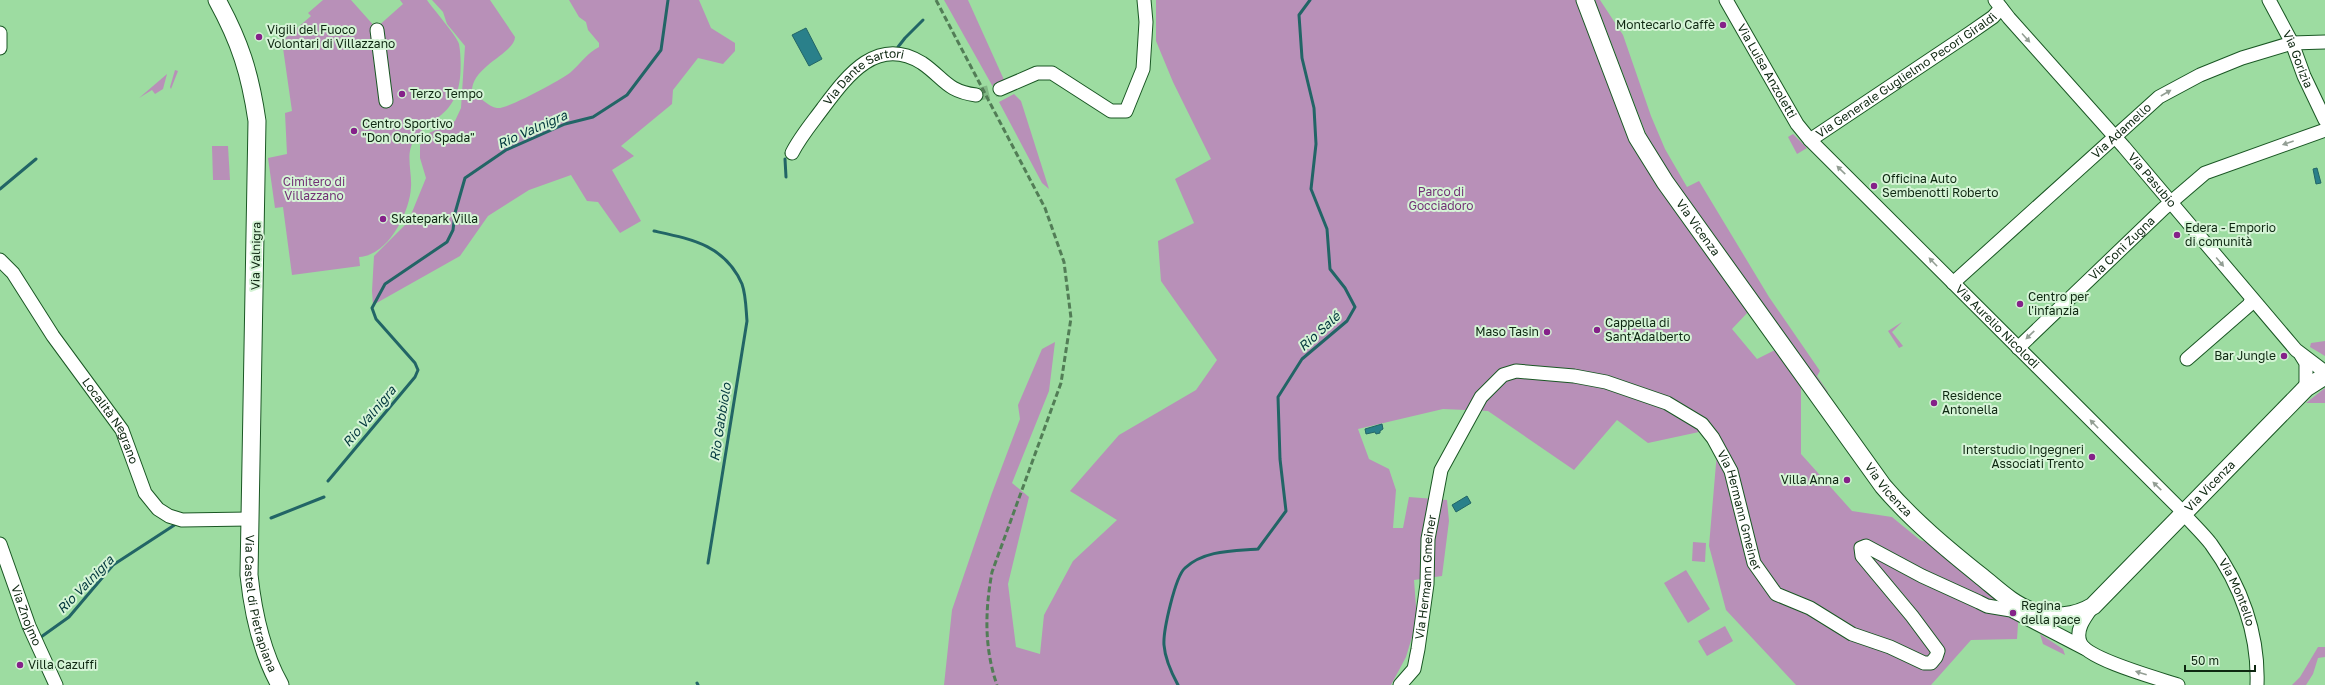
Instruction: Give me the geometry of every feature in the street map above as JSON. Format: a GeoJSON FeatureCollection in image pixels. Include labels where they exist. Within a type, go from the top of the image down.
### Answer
{"type":"FeatureCollection","features":[{"type":"Feature","properties":{"kind":"main road","name":"Via Valnigra"},"geometry":{"type":"LineString","coordinates":[[217,0],[232,26],[244,57],[253,91],[257,121],[249,519]]}},
{"type":"Feature","properties":{"kind":"main road","name":"Via Vicenza"},"geometry":{"type":"LineString","coordinates":[[1585,0],[1637,137],[1649,159],[1883,486],[1915,520],[2004,595],[2020,606],[2041,614],[2078,634],[2093,606],[2306,388],[2325,376]]}},
{"type":"Feature","properties":{"kind":"main road","name":"Via Castel di Pietrapiana"},"geometry":{"type":"LineString","coordinates":[[249,519],[249,575],[253,610],[264,650],[280,685]]}},
{"type":"Feature","properties":{"kind":"street"},"geometry":{"type":"LineString","coordinates":[[1000,89],[1037,73],[1052,73],[1111,111],[1126,111],[1143,69],[1146,22],[1144,0]]}},
{"type":"Feature","properties":{"kind":"street","name":"Via Luisa Anzoletti"},"geometry":{"type":"LineString","coordinates":[[1726,0],[1797,124],[1810,140]]}},
{"type":"Feature","properties":{"kind":"street","name":"Via Gorizia"},"geometry":{"type":"LineString","coordinates":[[2269,0],[2292,43],[2304,76],[2325,120]]}},
{"type":"Feature","properties":{"kind":"street","name":"Via Generale Guglielmo Pecori Giraldi"},"geometry":{"type":"LineString","coordinates":[[1810,140],[1987,21],[1998,4]]}},
{"type":"Feature","properties":{"kind":"street","name":"Via Pasubio"},"geometry":{"type":"LineString","coordinates":[[1998,4],[2114,136],[2301,355],[2306,363],[2306,388]]}},
{"type":"Feature","properties":{"kind":"street"},"geometry":{"type":"LineString","coordinates":[[377,30],[386,101]]}},
{"type":"Feature","properties":{"kind":"street"},"geometry":{"type":"LineString","coordinates":[[0,33],[0,48]]}},
{"type":"Feature","properties":{"kind":"street","name":"Via Adamello"},"geometry":{"type":"LineString","coordinates":[[1953,283],[2154,101],[2184,82],[2223,65],[2292,43],[2325,42]]}},
{"type":"Feature","properties":{"kind":"street","name":"Via Dante Sartori"},"geometry":{"type":"LineString","coordinates":[[792,153],[798,141],[841,84],[857,68],[875,57],[888,54],[904,55],[922,63],[960,93],[976,95]]}},
{"type":"Feature","properties":{"kind":"street","name":"Via Coni Zugna"},"geometry":{"type":"LineString","coordinates":[[2018,348],[2170,202],[2205,173],[2325,130]]}},
{"type":"Feature","properties":{"kind":"street","name":"Via Aurelio Nicolodi"},"geometry":{"type":"LineString","coordinates":[[1810,140],[2178,507],[2183,514]]}},
{"type":"Feature","properties":{"kind":"street","name":"Località Negrano"},"geometry":{"type":"LineString","coordinates":[[0,260],[13,273],[53,336],[122,430],[142,487],[158,509],[169,516],[182,520],[249,519]]}},
{"type":"Feature","properties":{"kind":"street"},"geometry":{"type":"LineString","coordinates":[[2188,359],[2249,305],[2252,298]]}},
{"type":"Feature","properties":{"kind":"street","name":"Via Pasubio"},"geometry":{"type":"LineString","coordinates":[[2301,355],[2325,372]]}},
{"type":"Feature","properties":{"kind":"street","name":"Via Hermann Gmeiner"},"geometry":{"type":"LineString","coordinates":[[1400,685],[1414,669],[1418,649],[1427,584],[1428,539],[1441,470],[1481,397],[1503,375],[1516,371],[1574,376],[1606,382],[1667,403],[1702,424],[1713,438],[1731,471],[1754,563],[1765,581],[1776,594],[1810,608],[1852,634],[1890,647],[1924,663],[1931,663],[1936,657],[1938,651],[1862,556],[1861,548],[1866,546],[1922,576],[1983,604],[2011,610],[2078,634]]}},
{"type":"Feature","properties":{"kind":"street","name":"Via Montello"},"geometry":{"type":"LineString","coordinates":[[2183,514],[2210,543],[2238,589],[2254,642],[2257,685]]}},
{"type":"Feature","properties":{"kind":"street","name":"Via Znojmo"},"geometry":{"type":"LineString","coordinates":[[0,544],[28,626],[56,685]]}},
{"type":"Feature","properties":{"kind":"street"},"geometry":{"type":"LineString","coordinates":[[2078,634],[2126,668],[2178,685]]}},
{"type":"Feature","properties":{"kind":"green space","name":"Centro Sportivo \"Don Onorio Spada\""},"geometry":{"type":"Polygon","coordinates":[[[323,0],[351,0],[376,28],[403,4],[400,0],[427,0],[454,35],[459,44],[461,61],[460,78],[457,92],[452,103],[445,112],[422,130],[411,147],[409,156],[411,182],[410,197],[402,220],[388,241],[370,255],[359,257],[360,266],[292,275],[283,207],[275,208],[268,158],[287,154],[285,113],[292,111],[282,41],[311,16],[308,13],[323,0]]]}},
{"type":"Feature","properties":{"kind":"green space"},"geometry":{"type":"Polygon","coordinates":[[[432,0],[490,0],[515,37],[513,43],[508,49],[486,67],[474,82],[472,91],[487,104],[497,108],[511,104],[557,81],[571,72],[588,55],[599,47],[599,43],[588,30],[586,22],[579,17],[569,0],[699,0],[711,28],[735,43],[735,51],[723,64],[698,58],[673,90],[672,104],[621,146],[634,156],[612,170],[641,221],[620,233],[598,202],[587,201],[571,175],[529,190],[488,216],[460,256],[373,305],[372,291],[374,256],[408,222],[426,178],[420,158],[420,145],[429,133],[455,121],[461,108],[465,46],[447,24],[443,12],[432,0]]]}},
{"type":"Feature","properties":{"kind":"green space"},"geometry":{"type":"Polygon","coordinates":[[[944,0],[968,0],[1005,82],[993,87],[944,0]]]}},
{"type":"Feature","properties":{"kind":"green space","name":"Parco di Gocciadoro"},"geometry":{"type":"Polygon","coordinates":[[[1156,0],[1578,0],[1632,141],[1749,311],[1732,329],[1757,359],[1777,349],[1801,381],[1801,454],[1852,511],[1892,517],[1920,540],[1938,546],[2019,609],[2017,639],[1971,640],[1931,685],[1796,685],[1726,610],[1709,546],[1717,452],[1699,432],[1648,443],[1617,420],[1574,470],[1488,411],[1443,409],[1358,429],[1369,459],[1389,469],[1396,490],[1393,528],[1403,528],[1409,497],[1447,500],[1449,521],[1442,576],[1414,580],[1417,620],[1406,657],[1391,685],[944,685],[952,610],[992,493],[1020,419],[1018,405],[1042,349],[1055,342],[1049,391],[1012,483],[1029,497],[1008,584],[1016,647],[1040,654],[1044,615],[1073,561],[1117,520],[1070,491],[1119,435],[1196,390],[1217,360],[1161,281],[1158,241],[1194,223],[1175,179],[1211,159],[1173,82],[1156,41],[1156,0]]]}},
{"type":"Feature","properties":{"kind":"green space"},"geometry":{"type":"Polygon","coordinates":[[[1595,0],[1600,0],[1623,35],[1651,116],[1665,149],[1687,187],[1699,181],[1769,297],[1820,371],[1817,376],[1828,392],[1826,394],[1663,168],[1651,147],[1595,0]]]}},
{"type":"Feature","properties":{"kind":"green space"},"geometry":{"type":"Polygon","coordinates":[[[175,70],[178,71],[171,89],[170,87],[175,70]]]}},
{"type":"Feature","properties":{"kind":"green space"},"geometry":{"type":"Polygon","coordinates":[[[167,74],[163,89],[155,94],[152,90],[139,98],[167,74]]]}},
{"type":"Feature","properties":{"kind":"green space"},"geometry":{"type":"Polygon","coordinates":[[[1014,94],[1021,101],[1049,189],[1042,183],[999,102],[1014,94]]]}},
{"type":"Feature","properties":{"kind":"green space"},"geometry":{"type":"Polygon","coordinates":[[[1793,134],[1807,148],[1797,154],[1788,137],[1793,134]]]}},
{"type":"Feature","properties":{"kind":"green space"},"geometry":{"type":"Polygon","coordinates":[[[212,146],[228,146],[230,180],[213,180],[212,146]]]}},
{"type":"Feature","properties":{"kind":"green space"},"geometry":{"type":"Polygon","coordinates":[[[1902,322],[1892,332],[1903,346],[1899,348],[1888,331],[1902,322]]]}},
{"type":"Feature","properties":{"kind":"green space"},"geometry":{"type":"Polygon","coordinates":[[[2325,341],[2325,356],[2310,347],[2311,343],[2325,341]]]}},
{"type":"Feature","properties":{"kind":"green space"},"geometry":{"type":"Polygon","coordinates":[[[2325,388],[2325,403],[2306,403],[2325,388]]]}},
{"type":"Feature","properties":{"kind":"green space"},"geometry":{"type":"Polygon","coordinates":[[[1693,542],[1706,543],[1705,562],[1692,561],[1693,542]]]}},
{"type":"Feature","properties":{"kind":"green space"},"geometry":{"type":"Polygon","coordinates":[[[1686,570],[1710,609],[1688,623],[1664,583],[1686,570]]]}},
{"type":"Feature","properties":{"kind":"green space"},"geometry":{"type":"Polygon","coordinates":[[[1725,626],[1733,641],[1707,656],[1698,641],[1725,626]]]}},
{"type":"Feature","properties":{"kind":"green space"},"geometry":{"type":"Polygon","coordinates":[[[2040,634],[2063,649],[2065,655],[2043,644],[2040,634]]]}},
{"type":"Feature","properties":{"kind":"green space"},"geometry":{"type":"Polygon","coordinates":[[[2318,647],[2325,647],[2325,657],[2318,658],[2313,674],[2306,685],[2292,685],[2300,677],[2318,647]]]}},
{"type":"Feature","properties":{"kind":"water"},"geometry":{"type":"Polygon","coordinates":[[[806,28],[822,59],[809,66],[792,35],[806,28]]]}},
{"type":"Feature","properties":{"kind":"water"},"geometry":{"type":"Polygon","coordinates":[[[2317,168],[2321,183],[2316,184],[2313,169],[2317,168]]]}},
{"type":"Feature","properties":{"kind":"water"},"geometry":{"type":"Polygon","coordinates":[[[1382,424],[1383,429],[1380,433],[1376,434],[1375,432],[1366,434],[1365,429],[1382,424]]]}},
{"type":"Feature","properties":{"kind":"water"},"geometry":{"type":"Polygon","coordinates":[[[1467,496],[1471,503],[1456,512],[1452,505],[1467,496]]]}},
{"type":"Feature","properties":{"kind":"waterway","name":"Rio Valnigra"},"geometry":{"type":"LineString","coordinates":[[328,481],[415,377],[418,370],[415,363],[376,319],[372,308],[385,284],[447,242],[453,230],[455,213],[465,178],[506,150],[565,124],[593,117],[627,95],[661,50],[668,0]]}},
{"type":"Feature","properties":{"kind":"waterway","name":"Rio Salé"},"geometry":{"type":"LineString","coordinates":[[1178,685],[1166,655],[1164,638],[1170,605],[1181,573],[1193,562],[1219,552],[1258,549],[1286,511],[1280,459],[1278,397],[1302,359],[1347,321],[1355,307],[1345,288],[1330,269],[1327,229],[1311,189],[1316,144],[1314,108],[1302,58],[1299,15],[1310,0]]}},
{"type":"Feature","properties":{"kind":"waterway"},"geometry":{"type":"LineString","coordinates":[[898,47],[923,20]]}},
{"type":"Feature","properties":{"kind":"waterway"},"geometry":{"type":"LineString","coordinates":[[0,189],[36,159]]}},
{"type":"Feature","properties":{"kind":"waterway"},"geometry":{"type":"LineString","coordinates":[[785,159],[786,177]]}},
{"type":"Feature","properties":{"kind":"waterway","name":"Rio Gabbiolo"},"geometry":{"type":"LineString","coordinates":[[654,231],[694,241],[716,252],[726,260],[735,271],[742,284],[746,302],[747,321],[708,563]]}},
{"type":"Feature","properties":{"kind":"waterway","name":"Rio Valnigra"},"geometry":{"type":"LineString","coordinates":[[271,518],[324,497]]}},
{"type":"Feature","properties":{"kind":"waterway","name":"Rio Valnigra"},"geometry":{"type":"LineString","coordinates":[[41,637],[69,617],[113,565],[176,524]]}},
{"type":"Feature","properties":{"kind":"tunnel"},"geometry":{"type":"LineString","coordinates":[[976,95],[1000,89]]}},
{"type":"Feature","properties":{"kind":"railway"},"geometry":{"type":"LineString","coordinates":[[936,0],[1045,208],[1064,262],[1071,318],[1061,383],[992,572],[988,600],[987,629],[990,657],[997,685]]}},
{"type":"Feature","properties":{"kind":"place","name":"Montecarlo Caffè"},"geometry":{"type":"Point","coordinates":[1723,25]}},
{"type":"Feature","properties":{"kind":"place","name":"Vigili del Fuoco Volontari di Villazzano"},"geometry":{"type":"Point","coordinates":[259,37]}},
{"type":"Feature","properties":{"kind":"place","name":"Terzo Tempo"},"geometry":{"type":"Point","coordinates":[402,94]}},
{"type":"Feature","properties":{"kind":"place","name":"Centro Sportivo \"Don Onorio Spada\""},"geometry":{"type":"Point","coordinates":[354,131]}},
{"type":"Feature","properties":{"kind":"place","name":"Officina Auto Sembenotti Roberto"},"geometry":{"type":"Point","coordinates":[1874,186]}},
{"type":"Feature","properties":{"kind":"place","name":"Skatepark Villa"},"geometry":{"type":"Point","coordinates":[383,219]}},
{"type":"Feature","properties":{"kind":"place","name":"Edera - Emporio di comunità"},"geometry":{"type":"Point","coordinates":[2177,235]}},
{"type":"Feature","properties":{"kind":"place","name":"Centro per l'infanzia"},"geometry":{"type":"Point","coordinates":[2020,304]}},
{"type":"Feature","properties":{"kind":"place","name":"Cappella di Sant'Adalberto"},"geometry":{"type":"Point","coordinates":[1597,330]}},
{"type":"Feature","properties":{"kind":"place","name":"Maso Tasin"},"geometry":{"type":"Point","coordinates":[1547,332]}},
{"type":"Feature","properties":{"kind":"place","name":"Bar Jungle"},"geometry":{"type":"Point","coordinates":[2284,356]}},
{"type":"Feature","properties":{"kind":"place","name":"Residence Antonella"},"geometry":{"type":"Point","coordinates":[1934,403]}},
{"type":"Feature","properties":{"kind":"place","name":"Interstudio Ingegneri Associati Trento"},"geometry":{"type":"Point","coordinates":[2092,457]}},
{"type":"Feature","properties":{"kind":"place","name":"Villa Anna"},"geometry":{"type":"Point","coordinates":[1847,480]}},
{"type":"Feature","properties":{"kind":"place","name":"Regina della pace"},"geometry":{"type":"Point","coordinates":[2013,613]}},
{"type":"Feature","properties":{"kind":"place","name":"Villa Cazuffi"},"geometry":{"type":"Point","coordinates":[20,665]}},
{"type":"Feature","properties":{"kind":"park label","name":"Cimitero di Villazzano"},"geometry":{"type":"Point","coordinates":[314,189]}}]}
